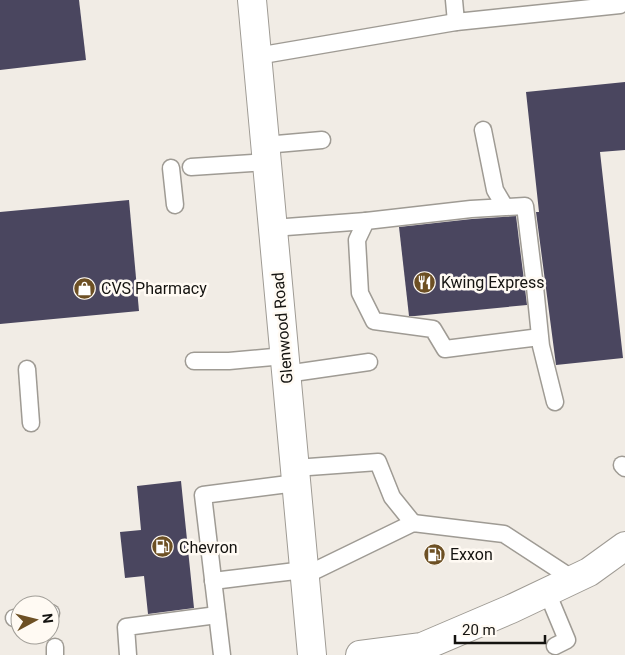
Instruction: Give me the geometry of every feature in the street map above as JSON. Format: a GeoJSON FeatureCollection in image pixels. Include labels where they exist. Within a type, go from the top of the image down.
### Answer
{"type":"FeatureCollection","features":[{"type":"Feature","properties":{"kind":"main road","name":"Glenwood Road"},"geometry":{"type":"LineString","coordinates":[[252,0],[312,655]]}},
{"type":"Feature","properties":{"kind":"main road"},"geometry":{"type":"LineString","coordinates":[[360,655],[422,648],[589,572],[625,546]]}},
{"type":"Feature","properties":{"kind":"lane"},"geometry":{"type":"LineString","coordinates":[[454,0],[456,22]]}},
{"type":"Feature","properties":{"kind":"lane"},"geometry":{"type":"LineString","coordinates":[[257,56],[456,22],[620,6]]}},
{"type":"Feature","properties":{"kind":"lane"},"geometry":{"type":"LineString","coordinates":[[483,130],[495,190],[505,208]]}},
{"type":"Feature","properties":{"kind":"lane"},"geometry":{"type":"LineString","coordinates":[[191,167],[266,154],[322,140]]}},
{"type":"Feature","properties":{"kind":"lane"},"geometry":{"type":"LineString","coordinates":[[171,168],[175,205]]}},
{"type":"Feature","properties":{"kind":"lane"},"geometry":{"type":"LineString","coordinates":[[272,228],[366,221],[471,209],[525,206],[536,287],[540,342],[555,402]]}},
{"type":"Feature","properties":{"kind":"lane"},"geometry":{"type":"LineString","coordinates":[[366,221],[357,240],[360,293],[374,321],[433,329],[445,349],[540,342]]}},
{"type":"Feature","properties":{"kind":"lane"},"geometry":{"type":"LineString","coordinates":[[194,361],[229,361],[285,365],[369,362]]}},
{"type":"Feature","properties":{"kind":"lane"},"geometry":{"type":"LineString","coordinates":[[27,369],[31,423]]}},
{"type":"Feature","properties":{"kind":"lane"},"geometry":{"type":"LineString","coordinates":[[222,655],[203,495],[295,476],[378,462],[392,497],[413,523]]}},
{"type":"Feature","properties":{"kind":"lane"},"geometry":{"type":"LineString","coordinates":[[213,581],[304,573],[413,523],[504,534],[573,579]]}},
{"type":"Feature","properties":{"kind":"lane"},"geometry":{"type":"LineString","coordinates":[[547,592],[567,640],[555,646]]}},
{"type":"Feature","properties":{"kind":"lane"},"geometry":{"type":"LineString","coordinates":[[128,655],[126,627],[217,615]]}},
{"type":"Feature","properties":{"kind":"building"},"geometry":{"type":"Polygon","coordinates":[[[0,0],[79,0],[86,60],[0,70],[0,0]]]}},
{"type":"Feature","properties":{"kind":"building"},"geometry":{"type":"Polygon","coordinates":[[[625,82],[625,150],[600,152],[623,358],[556,365],[536,212],[539,212],[526,92],[625,82]]]}},
{"type":"Feature","properties":{"kind":"building"},"geometry":{"type":"Polygon","coordinates":[[[129,200],[139,311],[0,324],[0,212],[129,200]]]}},
{"type":"Feature","properties":{"kind":"building"},"geometry":{"type":"Polygon","coordinates":[[[516,216],[527,305],[409,316],[399,227],[516,216]]]}},
{"type":"Feature","properties":{"kind":"building"},"geometry":{"type":"Polygon","coordinates":[[[181,481],[194,608],[148,614],[144,576],[125,578],[120,532],[141,530],[137,486],[181,481]]]}},
{"type":"Feature","properties":{"kind":"place","name":"Kwing Express"},"geometry":{"type":"Point","coordinates":[425,282]}},
{"type":"Feature","properties":{"kind":"place","name":"CVS Pharmacy"},"geometry":{"type":"Point","coordinates":[85,288]}},
{"type":"Feature","properties":{"kind":"place","name":"Chevron"},"geometry":{"type":"Point","coordinates":[163,547]}},
{"type":"Feature","properties":{"kind":"place","name":"Exxon"},"geometry":{"type":"Point","coordinates":[434,554]}}]}
